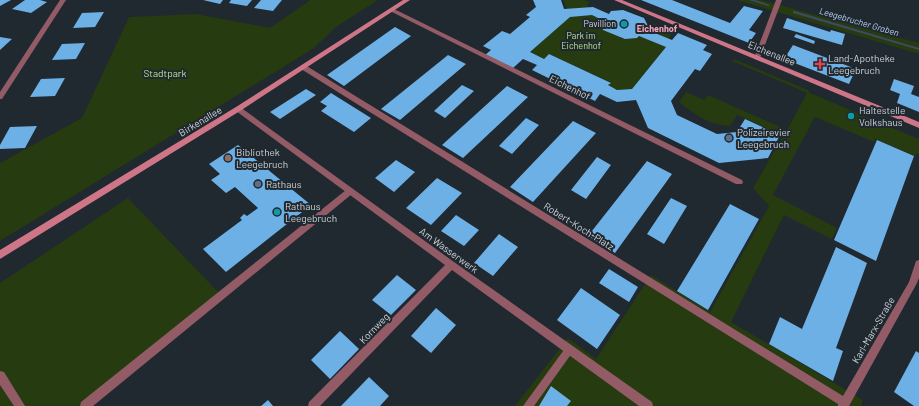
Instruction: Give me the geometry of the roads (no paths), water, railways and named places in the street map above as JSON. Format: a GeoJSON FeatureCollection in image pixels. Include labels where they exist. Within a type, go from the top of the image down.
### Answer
{"type":"FeatureCollection","features":[{"type":"Feature","properties":{"kind":"street"},"geometry":{"type":"LineString","coordinates":[[0,97],[63,0]]}},
{"type":"Feature","properties":{"kind":"street","name":"Birkenallee"},"geometry":{"type":"LineString","coordinates":[[0,255],[238,109],[407,0]]}},
{"type":"Feature","properties":{"kind":"street","name":"Eichenallee"},"geometry":{"type":"LineString","coordinates":[[617,0],[919,125]]}},
{"type":"Feature","properties":{"kind":"street"},"geometry":{"type":"LineString","coordinates":[[757,58],[779,0]]}},
{"type":"Feature","properties":{"kind":"street","name":"Eichenhof"},"geometry":{"type":"LineString","coordinates":[[392,10],[739,182]]}},
{"type":"Feature","properties":{"kind":"street","name":"Robert-Koch-Platz"},"geometry":{"type":"LineString","coordinates":[[303,68],[844,404]]}},
{"type":"Feature","properties":{"kind":"street","name":"Am Wasserwerk"},"geometry":{"type":"LineString","coordinates":[[238,109],[349,192],[648,406]]}},
{"type":"Feature","properties":{"kind":"street"},"geometry":{"type":"LineString","coordinates":[[85,406],[349,192]]}},
{"type":"Feature","properties":{"kind":"street","name":"Karl-Marx-Straße"},"geometry":{"type":"LineString","coordinates":[[844,404],[913,283],[919,264]]}},
{"type":"Feature","properties":{"kind":"street","name":"Kornweg"},"geometry":{"type":"LineString","coordinates":[[313,406],[451,265]]}},
{"type":"Feature","properties":{"kind":"street"},"geometry":{"type":"LineString","coordinates":[[528,406],[569,350]]}},
{"type":"Feature","properties":{"kind":"street"},"geometry":{"type":"LineString","coordinates":[[0,376],[20,406]]}},
{"type":"Feature","properties":{"kind":"waterway","name":"Leegebrucher Graben"},"geometry":{"type":"LineString","coordinates":[[751,0],[768,5]]}},
{"type":"Feature","properties":{"kind":"waterway","name":"Leegebrucher Graben"},"geometry":{"type":"LineString","coordinates":[[794,12],[919,49]]}},
{"type":"Feature","properties":{"kind":"place","name":"Pavillion"},"geometry":{"type":"Point","coordinates":[624,24]}},
{"type":"Feature","properties":{"kind":"place","name":"Land-Apotheke Leegebruch"},"geometry":{"type":"Point","coordinates":[820,64]}},
{"type":"Feature","properties":{"kind":"place","name":"Haltestelle Volkshaus"},"geometry":{"type":"Point","coordinates":[851,116]}},
{"type":"Feature","properties":{"kind":"place","name":"Polizeirevier Leegebruch"},"geometry":{"type":"Point","coordinates":[729,138]}},
{"type":"Feature","properties":{"kind":"place","name":"Bibliothek Leegebruch"},"geometry":{"type":"Point","coordinates":[228,158]}},
{"type":"Feature","properties":{"kind":"place","name":"Rathaus"},"geometry":{"type":"Point","coordinates":[258,184]}},
{"type":"Feature","properties":{"kind":"place","name":"Rathaus Leegebruch"},"geometry":{"type":"Point","coordinates":[277,212]}},
{"type":"Feature","properties":{"kind":"district","name":"Eichenhof"},"geometry":{"type":"Point","coordinates":[657,29]}},
{"type":"Feature","properties":{"kind":"park label","name":"Park im Eichenhof"},"geometry":{"type":"Point","coordinates":[581,42]}},
{"type":"Feature","properties":{"kind":"park label","name":"Stadtpark"},"geometry":{"type":"Point","coordinates":[165,73]}}]}
